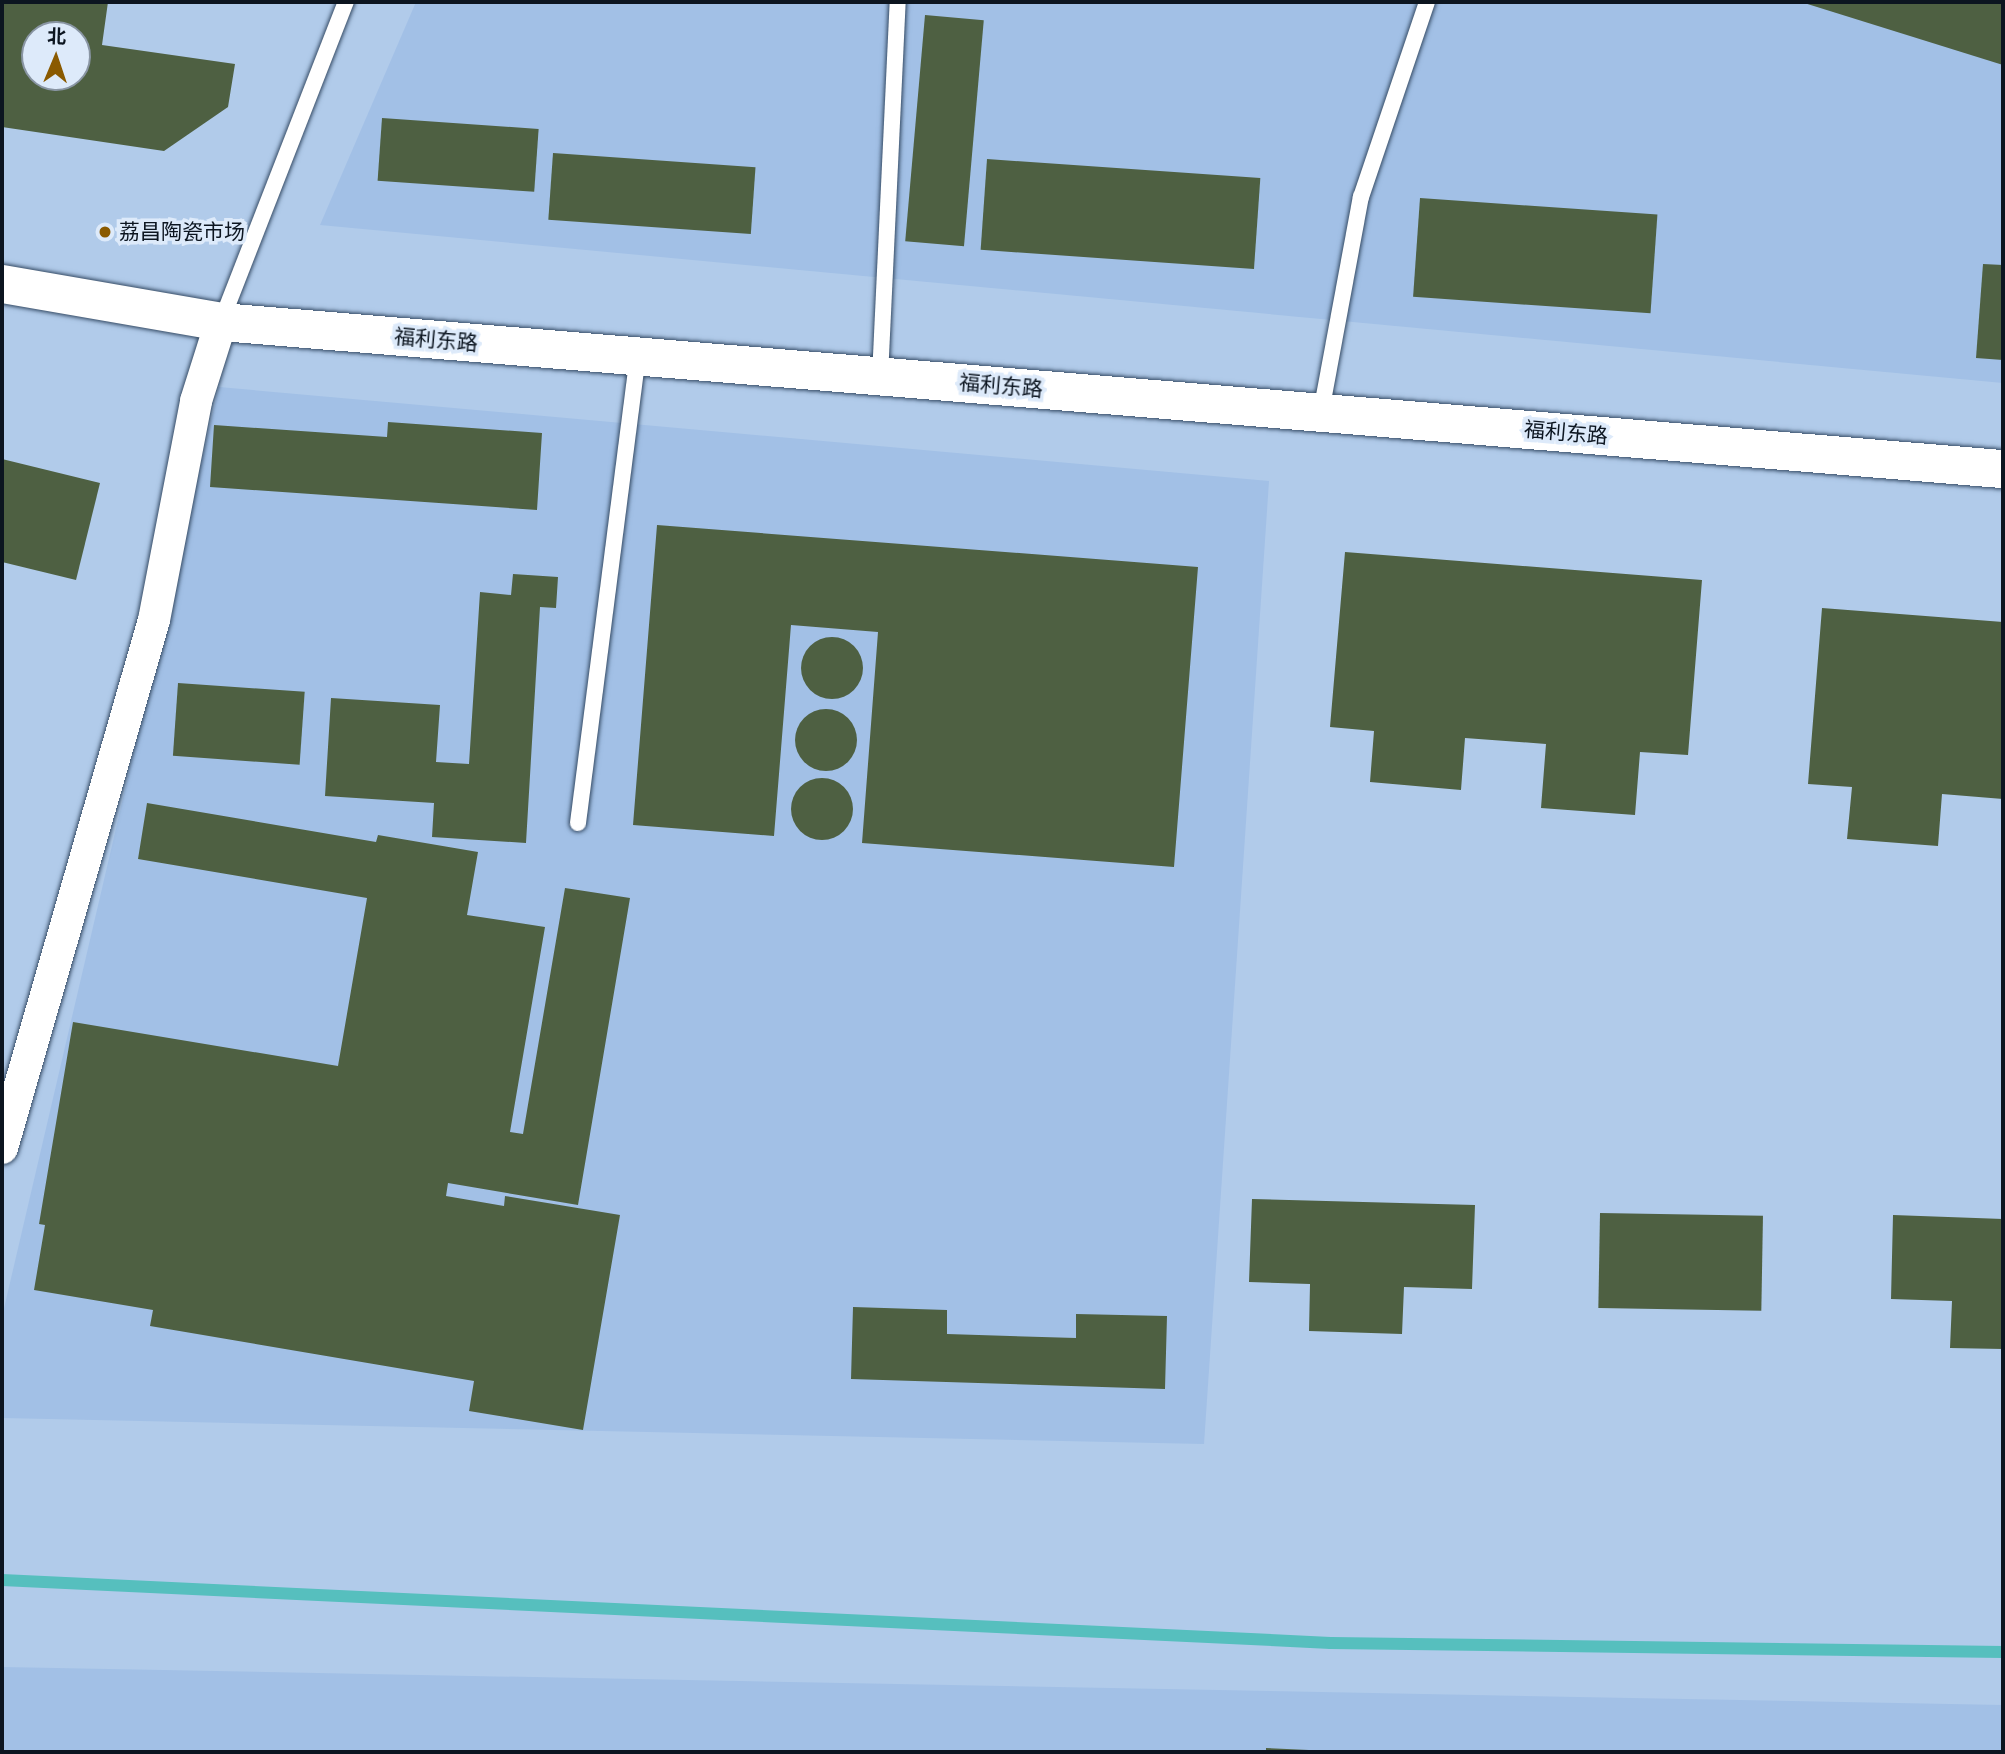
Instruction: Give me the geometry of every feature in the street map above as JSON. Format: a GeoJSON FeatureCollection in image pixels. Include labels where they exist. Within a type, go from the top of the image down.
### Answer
{"type":"FeatureCollection","features":[{"type":"Feature","properties":{"kind":"main road","name":"福利东路"},"geometry":{"type":"LineString","coordinates":[[2,284],[221,322],[2003,469]]}},
{"type":"Feature","properties":{"kind":"street"},"geometry":{"type":"LineString","coordinates":[[2,1148],[154,620],[196,401],[221,322]]}},
{"type":"Feature","properties":{"kind":"lane"},"geometry":{"type":"LineString","coordinates":[[221,322],[346,2]]}},
{"type":"Feature","properties":{"kind":"lane"},"geometry":{"type":"LineString","coordinates":[[880,377],[898,2]]}},
{"type":"Feature","properties":{"kind":"lane"},"geometry":{"type":"LineString","coordinates":[[1321,412],[1361,197],[1427,2]]}},
{"type":"Feature","properties":{"kind":"lane"},"geometry":{"type":"LineString","coordinates":[[578,823],[638,356]]}},
{"type":"Feature","properties":{"kind":"shaded area"},"geometry":{"type":"Polygon","coordinates":[[[416,2],[2003,2],[2003,383],[320,225],[416,2]]]}},
{"type":"Feature","properties":{"kind":"shaded area"},"geometry":{"type":"Polygon","coordinates":[[[219,387],[1269,481],[1204,1444],[2,1418],[2,1317],[219,387]]]}},
{"type":"Feature","properties":{"kind":"shaded area"},"geometry":{"type":"Polygon","coordinates":[[[2,1667],[2003,1705],[2003,1752],[2,1752],[2,1667]]]}},
{"type":"Feature","properties":{"kind":"building"},"geometry":{"type":"Polygon","coordinates":[[[2,2],[108,2],[102,45],[235,64],[228,107],[164,151],[2,127],[2,2]]]}},
{"type":"Feature","properties":{"kind":"building"},"geometry":{"type":"Polygon","coordinates":[[[1801,2],[2003,2],[2003,65],[1801,2]]]}},
{"type":"Feature","properties":{"kind":"building"},"geometry":{"type":"Polygon","coordinates":[[[925,15],[984,20],[964,246],[905,241],[925,15]]]}},
{"type":"Feature","properties":{"kind":"building"},"geometry":{"type":"Polygon","coordinates":[[[382,118],[539,129],[534,192],[378,181],[382,118]]]}},
{"type":"Feature","properties":{"kind":"building"},"geometry":{"type":"Polygon","coordinates":[[[553,153],[756,167],[751,234],[548,220],[553,153]]]}},
{"type":"Feature","properties":{"kind":"building"},"geometry":{"type":"Polygon","coordinates":[[[987,159],[1260,178],[1254,269],[981,250],[987,159]]]}},
{"type":"Feature","properties":{"kind":"building"},"geometry":{"type":"Polygon","coordinates":[[[1420,198],[1657,215],[1651,313],[1413,297],[1420,198]]]}},
{"type":"Feature","properties":{"kind":"building"},"geometry":{"type":"Polygon","coordinates":[[[1983,264],[2003,265],[2003,360],[1976,358],[1983,264]]]}},
{"type":"Feature","properties":{"kind":"building"},"geometry":{"type":"Polygon","coordinates":[[[388,422],[542,433],[537,510],[210,487],[214,425],[387,437],[388,422]]]}},
{"type":"Feature","properties":{"kind":"building"},"geometry":{"type":"Polygon","coordinates":[[[2,459],[100,483],[76,580],[2,562],[2,459]]]}},
{"type":"Feature","properties":{"kind":"building"},"geometry":{"type":"Polygon","coordinates":[[[657,525],[1198,567],[1174,867],[862,843],[878,632],[791,625],[774,836],[633,825],[657,525]]]}},
{"type":"Feature","properties":{"kind":"building"},"geometry":{"type":"Polygon","coordinates":[[[1345,552],[1702,580],[1688,755],[1640,752],[1635,815],[1541,808],[1546,744],[1465,738],[1461,790],[1370,782],[1374,731],[1330,727],[1345,552]]]}},
{"type":"Feature","properties":{"kind":"building"},"geometry":{"type":"Polygon","coordinates":[[[513,574],[558,577],[556,608],[540,607],[526,843],[432,837],[434,803],[325,796],[331,698],[440,705],[436,762],[469,764],[480,592],[511,595],[513,574]]]}},
{"type":"Feature","properties":{"kind":"building"},"geometry":{"type":"Polygon","coordinates":[[[1822,608],[2003,622],[2003,799],[1942,794],[1938,846],[1847,839],[1852,787],[1808,784],[1822,608]]]}},
{"type":"Feature","properties":{"kind":"building"},"geometry":{"type":"Polygon","coordinates":[[[832,637],[844,639],[854,646],[861,656],[861,680],[854,690],[844,697],[832,699],[820,697],[810,690],[803,680],[801,668],[803,656],[810,646],[820,639],[832,637]]]}},
{"type":"Feature","properties":{"kind":"building"},"geometry":{"type":"Polygon","coordinates":[[[178,683],[305,692],[300,765],[173,756],[178,683]]]}},
{"type":"Feature","properties":{"kind":"building"},"geometry":{"type":"Polygon","coordinates":[[[826,709],[838,711],[848,718],[855,728],[855,752],[848,762],[838,769],[826,771],[814,769],[804,762],[797,752],[795,740],[797,728],[804,718],[814,711],[826,709]]]}},
{"type":"Feature","properties":{"kind":"building"},"geometry":{"type":"Polygon","coordinates":[[[822,778],[834,780],[844,787],[851,797],[851,821],[844,831],[834,838],[822,840],[810,838],[800,831],[793,821],[791,809],[793,797],[800,787],[810,780],[822,778]]]}},
{"type":"Feature","properties":{"kind":"building"},"geometry":{"type":"Polygon","coordinates":[[[147,803],[376,842],[378,835],[478,852],[467,915],[545,927],[510,1132],[523,1134],[565,888],[630,898],[578,1205],[448,1183],[446,1196],[504,1206],[505,1196],[620,1215],[583,1430],[469,1411],[474,1381],[150,1326],[153,1310],[34,1290],[45,1225],[39,1224],[73,1022],[338,1066],[367,898],[138,859],[147,803]]]}},
{"type":"Feature","properties":{"kind":"building"},"geometry":{"type":"Polygon","coordinates":[[[1252,1199],[1475,1205],[1472,1289],[1404,1287],[1402,1334],[1309,1331],[1310,1284],[1249,1282],[1252,1199]]]}},
{"type":"Feature","properties":{"kind":"building"},"geometry":{"type":"Polygon","coordinates":[[[1600,1213],[1763,1216],[1761,1311],[1598,1308],[1600,1213]]]}},
{"type":"Feature","properties":{"kind":"building"},"geometry":{"type":"Polygon","coordinates":[[[1893,1215],[2003,1219],[2003,1349],[1950,1348],[1952,1301],[1891,1299],[1893,1215]]]}},
{"type":"Feature","properties":{"kind":"building"},"geometry":{"type":"Polygon","coordinates":[[[853,1307],[947,1310],[947,1334],[1076,1338],[1076,1314],[1167,1316],[1165,1389],[851,1379],[853,1307]]]}},
{"type":"Feature","properties":{"kind":"building"},"geometry":{"type":"Polygon","coordinates":[[[1266,1748],[1309,1750],[1309,1752],[1266,1752],[1266,1748]]]}},
{"type":"Feature","properties":{"kind":"waterway"},"geometry":{"type":"LineString","coordinates":[[2,1580],[1331,1643],[2003,1652]]}},
{"type":"Feature","properties":{"kind":"place","name":"荔昌陶瓷市场"},"geometry":{"type":"Point","coordinates":[105,232]}}]}
